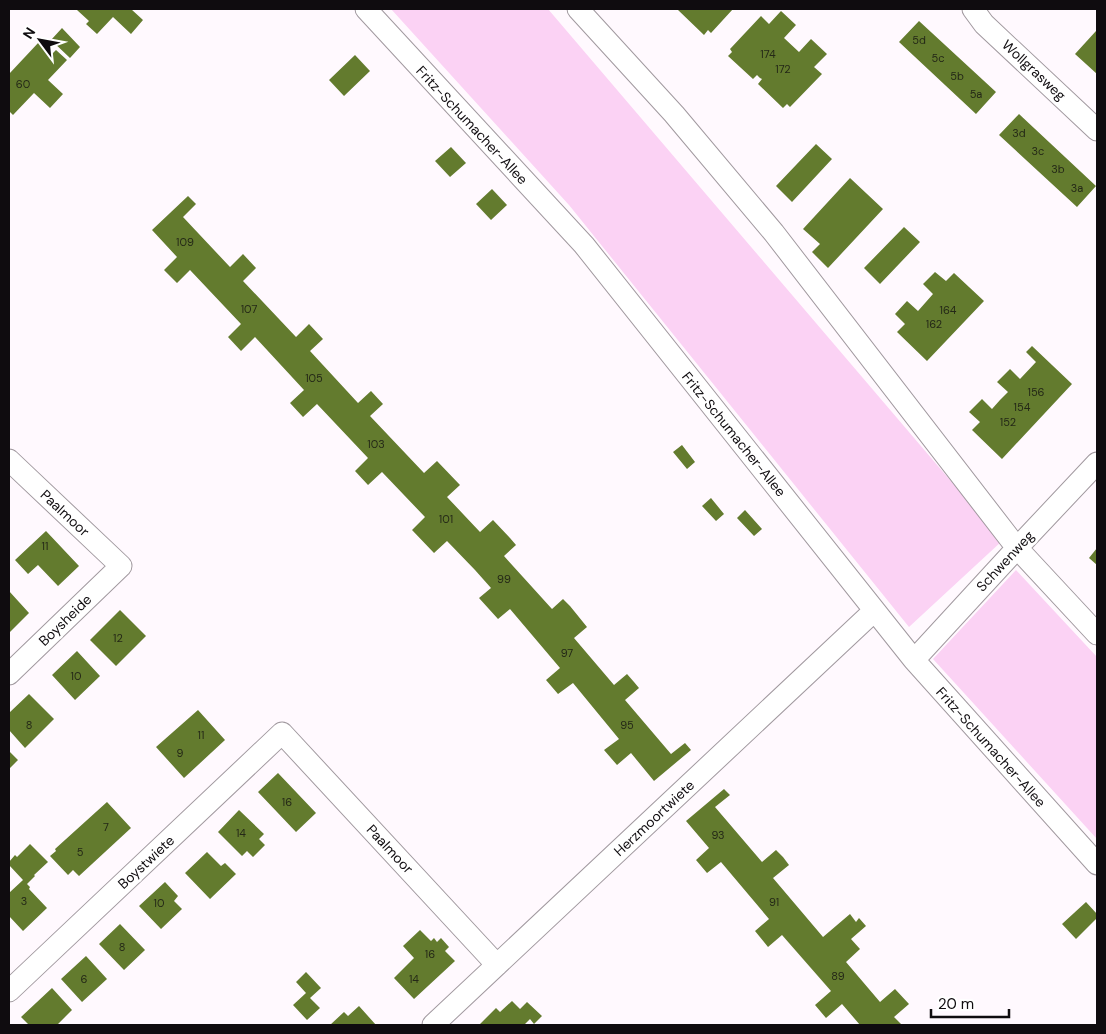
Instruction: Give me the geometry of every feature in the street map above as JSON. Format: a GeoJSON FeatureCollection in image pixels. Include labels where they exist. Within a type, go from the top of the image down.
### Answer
{"type":"FeatureCollection","features":[{"type":"Feature","properties":{"kind":"street","name":"Fritz-Schumacher-Allee"},"geometry":{"type":"LineString","coordinates":[[366,9],[584,245],[914,660],[1097,864]]}},
{"type":"Feature","properties":{"kind":"street"},"geometry":{"type":"LineString","coordinates":[[578,9],[674,114],[774,233],[1017,548],[1097,634]]}},
{"type":"Feature","properties":{"kind":"street","name":"Wollgrasweg"},"geometry":{"type":"LineString","coordinates":[[973,9],[984,24],[1097,130]]}},
{"type":"Feature","properties":{"kind":"street","name":"Paalmoor"},"geometry":{"type":"LineString","coordinates":[[9,460],[121,566]]}},
{"type":"Feature","properties":{"kind":"street","name":"Schwenweg"},"geometry":{"type":"LineString","coordinates":[[914,660],[1097,463]]}},
{"type":"Feature","properties":{"kind":"street","name":"Boysheide"},"geometry":{"type":"LineString","coordinates":[[9,674],[121,566]]}},
{"type":"Feature","properties":{"kind":"street","name":"Herzmoortwiete"},"geometry":{"type":"LineString","coordinates":[[433,1025],[874,610]]}},
{"type":"Feature","properties":{"kind":"street","name":"Paalmoor"},"geometry":{"type":"LineString","coordinates":[[282,733],[497,965]]}},
{"type":"Feature","properties":{"kind":"street","name":"Boystwiete"},"geometry":{"type":"LineString","coordinates":[[9,991],[282,733]]}},
{"type":"Feature","properties":{"kind":"shaded area"},"geometry":{"type":"Polygon","coordinates":[[[391,9],[548,9],[1002,541],[909,627],[569,205],[391,9]]]}},
{"type":"Feature","properties":{"kind":"shaded area"},"geometry":{"type":"Polygon","coordinates":[[[1016,570],[1097,657],[1097,839],[933,659],[1016,570]]]}},
{"type":"Feature","properties":{"kind":"building"},"geometry":{"type":"Polygon","coordinates":[[[78,9],[131,9],[143,20],[131,34],[113,17],[97,34],[86,24],[89,21],[78,9]]]}},
{"type":"Feature","properties":{"kind":"building"},"geometry":{"type":"Polygon","coordinates":[[[679,9],[733,9],[711,33],[708,30],[704,35],[679,9]]]}},
{"type":"Feature","properties":{"kind":"building"},"geometry":{"type":"Polygon","coordinates":[[[781,11],[796,25],[784,38],[799,52],[811,39],[827,54],[814,67],[822,74],[790,107],[787,104],[783,108],[758,84],[762,79],[757,75],[753,79],[728,56],[732,52],[730,49],[761,16],[769,24],[781,11]]]}},
{"type":"Feature","properties":{"kind":"building"},"geometry":{"type":"Polygon","coordinates":[[[919,21],[996,92],[976,114],[899,42],[919,21]]]}},
{"type":"Feature","properties":{"kind":"building"},"geometry":{"type":"Polygon","coordinates":[[[62,28],[80,47],[70,58],[51,40],[62,28]]]}},
{"type":"Feature","properties":{"kind":"building"},"geometry":{"type":"Polygon","coordinates":[[[1097,32],[1097,74],[1075,54],[1097,32]]]}},
{"type":"Feature","properties":{"kind":"building"},"geometry":{"type":"Polygon","coordinates":[[[39,42],[52,54],[56,50],[67,60],[48,80],[63,94],[50,108],[34,93],[13,115],[9,111],[9,74],[39,42]]]}},
{"type":"Feature","properties":{"kind":"building"},"geometry":{"type":"Polygon","coordinates":[[[355,55],[370,71],[344,96],[329,80],[355,55]]]}},
{"type":"Feature","properties":{"kind":"building"},"geometry":{"type":"Polygon","coordinates":[[[1019,114],[1096,186],[1077,207],[999,135],[1019,114]]]}},
{"type":"Feature","properties":{"kind":"building"},"geometry":{"type":"Polygon","coordinates":[[[816,144],[832,159],[792,202],[776,186],[816,144]]]}},
{"type":"Feature","properties":{"kind":"building"},"geometry":{"type":"Polygon","coordinates":[[[451,147],[466,163],[450,177],[435,161],[451,147]]]}},
{"type":"Feature","properties":{"kind":"building"},"geometry":{"type":"Polygon","coordinates":[[[850,178],[883,209],[828,268],[812,252],[820,244],[803,229],[850,178]]]}},
{"type":"Feature","properties":{"kind":"building"},"geometry":{"type":"Polygon","coordinates":[[[492,189],[507,205],[491,220],[476,204],[492,189]]]}},
{"type":"Feature","properties":{"kind":"building"},"geometry":{"type":"Polygon","coordinates":[[[188,196],[196,204],[183,217],[230,267],[243,254],[256,268],[243,281],[296,337],[309,324],[323,339],[310,351],[358,403],[371,391],[383,404],[370,416],[424,473],[437,461],[460,485],[447,497],[480,532],[493,520],[510,538],[516,545],[504,556],[552,609],[563,599],[570,606],[587,627],[574,638],[614,685],[627,674],[634,682],[639,688],[625,700],[671,754],[685,743],[691,750],[654,781],[631,753],[617,765],[604,750],[619,739],[573,683],[558,694],[546,680],[560,668],[510,609],[498,619],[479,598],[491,588],[475,570],[447,541],[434,553],[412,530],[425,517],[382,472],[368,485],[355,471],[368,458],[317,404],[303,417],[290,403],[304,390],[255,337],[241,351],[228,337],[241,324],[190,270],[177,283],[164,270],[177,257],[152,230],[188,196]]]}},
{"type":"Feature","properties":{"kind":"building"},"geometry":{"type":"Polygon","coordinates":[[[904,227],[920,242],[880,284],[864,268],[904,227]]]}},
{"type":"Feature","properties":{"kind":"building"},"geometry":{"type":"Polygon","coordinates":[[[935,272],[946,281],[954,273],[984,301],[927,361],[897,332],[905,324],[895,314],[907,301],[918,311],[933,294],[923,284],[935,272]]]}},
{"type":"Feature","properties":{"kind":"building"},"geometry":{"type":"Polygon","coordinates":[[[1032,346],[1072,384],[1002,459],[972,430],[980,422],[969,412],[982,399],[992,409],[1008,392],[997,382],[1010,369],[1020,379],[1036,362],[1026,352],[1032,346]]]}},
{"type":"Feature","properties":{"kind":"building"},"geometry":{"type":"Polygon","coordinates":[[[682,445],[695,462],[687,469],[673,452],[682,445]]]}},
{"type":"Feature","properties":{"kind":"building"},"geometry":{"type":"Polygon","coordinates":[[[711,498],[724,514],[716,521],[702,506],[711,498]]]}},
{"type":"Feature","properties":{"kind":"building"},"geometry":{"type":"Polygon","coordinates":[[[745,510],[762,529],[754,536],[737,518],[745,510]]]}},
{"type":"Feature","properties":{"kind":"building"},"geometry":{"type":"Polygon","coordinates":[[[46,531],[79,566],[58,586],[38,565],[28,574],[15,560],[46,531]]]}},
{"type":"Feature","properties":{"kind":"building"},"geometry":{"type":"Polygon","coordinates":[[[1097,548],[1097,565],[1089,558],[1097,548]]]}},
{"type":"Feature","properties":{"kind":"building"},"geometry":{"type":"Polygon","coordinates":[[[9,591],[29,613],[9,633],[9,591]]]}},
{"type":"Feature","properties":{"kind":"building"},"geometry":{"type":"Polygon","coordinates":[[[120,610],[146,636],[116,666],[90,640],[120,610]]]}},
{"type":"Feature","properties":{"kind":"building"},"geometry":{"type":"Polygon","coordinates":[[[77,651],[100,676],[75,700],[52,675],[77,651]]]}},
{"type":"Feature","properties":{"kind":"building"},"geometry":{"type":"Polygon","coordinates":[[[29,694],[54,719],[25,748],[9,730],[9,713],[29,694]]]}},
{"type":"Feature","properties":{"kind":"building"},"geometry":{"type":"Polygon","coordinates":[[[198,710],[225,740],[184,778],[156,747],[198,710]]]}},
{"type":"Feature","properties":{"kind":"building"},"geometry":{"type":"Polygon","coordinates":[[[9,751],[18,760],[9,769],[9,751]]]}},
{"type":"Feature","properties":{"kind":"building"},"geometry":{"type":"Polygon","coordinates":[[[278,773],[316,813],[296,832],[258,792],[278,773]]]}},
{"type":"Feature","properties":{"kind":"building"},"geometry":{"type":"Polygon","coordinates":[[[724,789],[730,795],[715,807],[762,862],[776,850],[783,857],[789,865],[773,878],[823,937],[850,914],[856,922],[859,918],[866,926],[851,939],[860,949],[846,962],[880,1002],[895,989],[909,1004],[894,1017],[902,1025],[860,1025],[842,1004],[826,1018],[815,1005],[831,991],[782,935],[768,947],[755,931],[769,919],[721,862],[707,873],[696,860],[709,848],[686,821],[724,789]]]}},
{"type":"Feature","properties":{"kind":"building"},"geometry":{"type":"Polygon","coordinates":[[[107,802],[131,828],[79,876],[73,870],[68,875],[50,856],[56,851],[55,849],[107,802]]]}},
{"type":"Feature","properties":{"kind":"building"},"geometry":{"type":"Polygon","coordinates":[[[239,810],[264,834],[259,839],[265,845],[253,857],[247,851],[242,856],[218,832],[239,810]]]}},
{"type":"Feature","properties":{"kind":"building"},"geometry":{"type":"Polygon","coordinates":[[[30,844],[48,862],[27,884],[30,887],[29,889],[47,908],[23,931],[9,916],[9,893],[23,880],[9,865],[9,862],[30,844]]]}},
{"type":"Feature","properties":{"kind":"building"},"geometry":{"type":"Polygon","coordinates":[[[207,852],[221,866],[225,863],[236,874],[210,899],[185,873],[207,852]]]}},
{"type":"Feature","properties":{"kind":"building"},"geometry":{"type":"Polygon","coordinates":[[[165,882],[178,896],[174,901],[182,909],[161,929],[139,906],[165,882]]]}},
{"type":"Feature","properties":{"kind":"building"},"geometry":{"type":"Polygon","coordinates":[[[1086,902],[1097,914],[1097,918],[1076,939],[1062,924],[1086,902]]]}},
{"type":"Feature","properties":{"kind":"building"},"geometry":{"type":"Polygon","coordinates":[[[120,924],[145,950],[124,970],[99,944],[120,924]]]}},
{"type":"Feature","properties":{"kind":"building"},"geometry":{"type":"Polygon","coordinates":[[[420,930],[431,941],[434,938],[437,942],[441,938],[449,947],[445,951],[455,961],[414,999],[394,978],[414,958],[403,946],[420,930]]]}},
{"type":"Feature","properties":{"kind":"building"},"geometry":{"type":"Polygon","coordinates":[[[86,956],[107,979],[82,1002],[61,979],[86,956]]]}},
{"type":"Feature","properties":{"kind":"building"},"geometry":{"type":"Polygon","coordinates":[[[306,972],[321,988],[310,998],[320,1008],[307,1020],[293,1005],[306,993],[296,982],[306,972]]]}},
{"type":"Feature","properties":{"kind":"building"},"geometry":{"type":"Polygon","coordinates":[[[52,988],[72,1010],[57,1025],[29,1025],[21,1017],[52,988]]]}},
{"type":"Feature","properties":{"kind":"building"},"geometry":{"type":"Polygon","coordinates":[[[512,1001],[520,1009],[527,1002],[542,1016],[534,1024],[530,1019],[524,1025],[479,1025],[496,1008],[500,1012],[512,1001]]]}},
{"type":"Feature","properties":{"kind":"building"},"geometry":{"type":"Polygon","coordinates":[[[359,1006],[376,1025],[330,1025],[344,1012],[348,1016],[359,1006]]]}}]}
